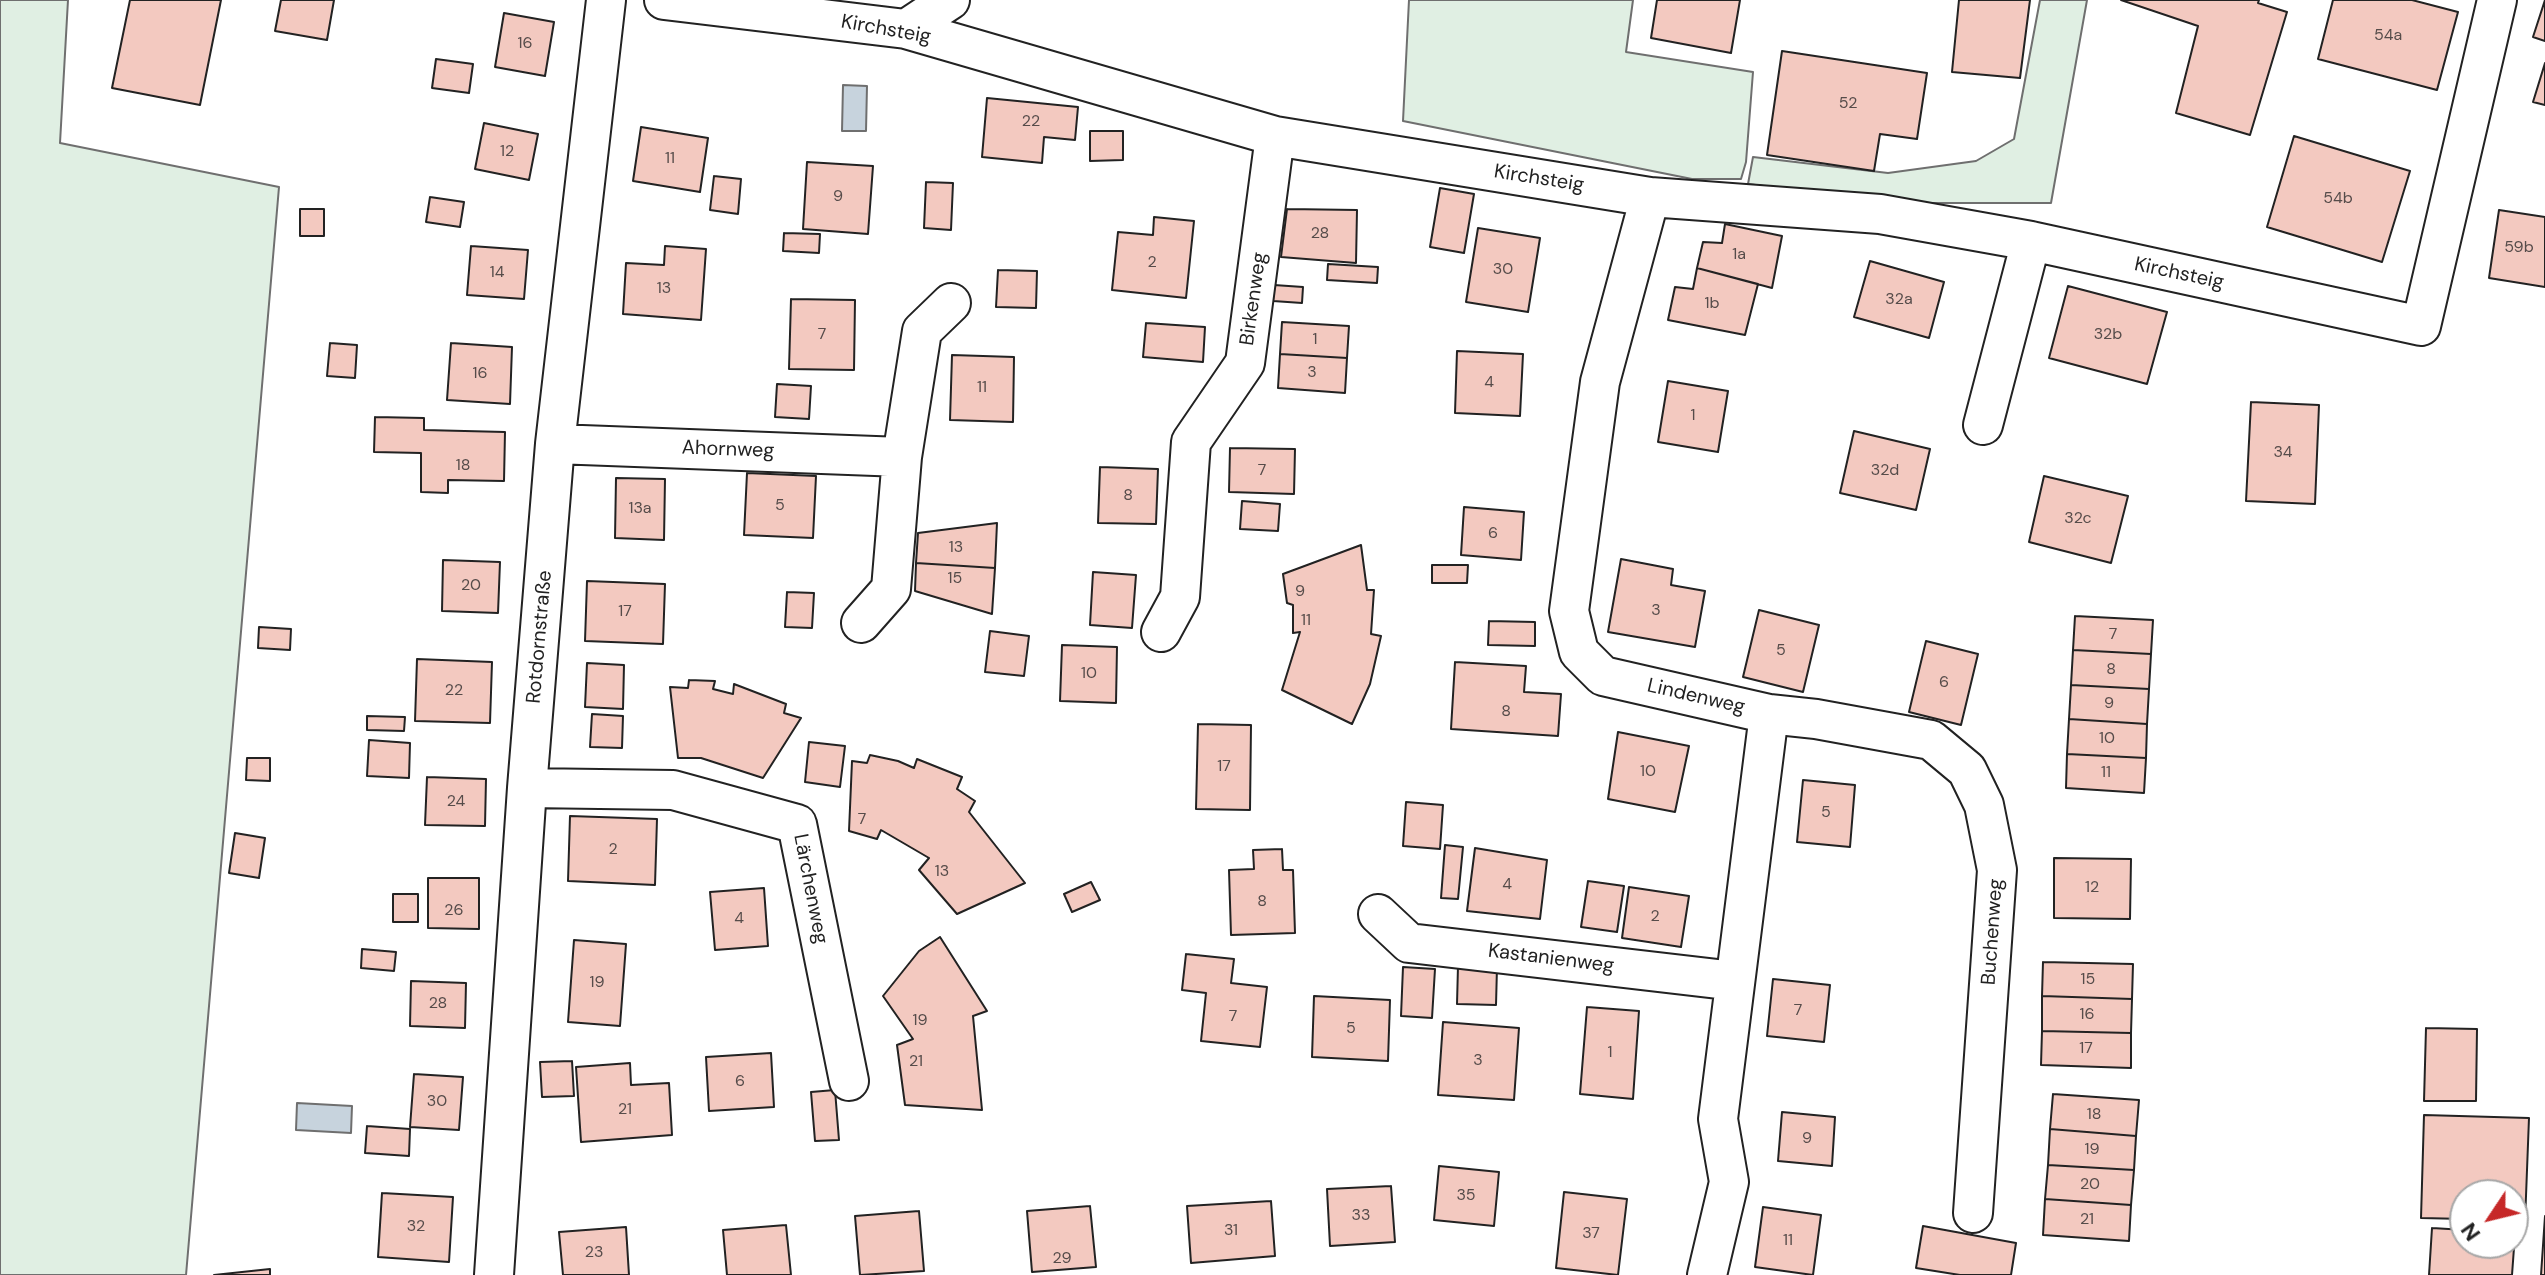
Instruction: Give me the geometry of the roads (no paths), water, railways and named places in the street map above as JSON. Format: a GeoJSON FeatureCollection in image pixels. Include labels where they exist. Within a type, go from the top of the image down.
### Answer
{"type":"FeatureCollection","features":[{"type":"Feature","properties":{"kind":"street","name":"Rotdornstraße"},"geometry":{"type":"LineString","coordinates":[[494,1275],[527,788],[555,444],[606,0]]}},
{"type":"Feature","properties":{"kind":"street","name":"Kirchsteig"},"geometry":{"type":"LineString","coordinates":[[664,0],[906,29],[1275,136],[1650,197],[1880,214],[2031,241],[2421,326],[2497,0]]}},
{"type":"Feature","properties":{"kind":"street"},"geometry":{"type":"LineString","coordinates":[[906,29],[950,0]]}},
{"type":"Feature","properties":{"kind":"street","name":"Birkenweg"},"geometry":{"type":"LineString","coordinates":[[1161,632],[1180,597],[1191,442],[1245,363],[1275,136]]}},
{"type":"Feature","properties":{"kind":"street","name":"Lindenweg"},"geometry":{"type":"LineString","coordinates":[[1650,197],[1600,382],[1569,611],[1579,652],[1603,676],[1769,714],[1718,1119],[1729,1182],[1707,1275]]}},
{"type":"Feature","properties":{"kind":"street"},"geometry":{"type":"LineString","coordinates":[[1983,425],[2031,241]]}},
{"type":"Feature","properties":{"kind":"street"},"geometry":{"type":"LineString","coordinates":[[861,623],[891,589],[902,457],[922,331],[951,303]]}},
{"type":"Feature","properties":{"kind":"street","name":"Ahornweg"},"geometry":{"type":"LineString","coordinates":[[555,444],[902,457]]}},
{"type":"Feature","properties":{"kind":"street","name":"Buchenweg"},"geometry":{"type":"LineString","coordinates":[[1769,714],[1816,719],[1931,740],[1967,770],[1984,805],[1997,870],[1973,1213]]}},
{"type":"Feature","properties":{"kind":"street","name":"Lärchenweg"},"geometry":{"type":"LineString","coordinates":[[527,788],[673,790],[797,824],[849,1081]]}},
{"type":"Feature","properties":{"kind":"street","name":"Kastanienweg"},"geometry":{"type":"LineString","coordinates":[[1378,914],[1409,943],[1735,981]]}}]}
